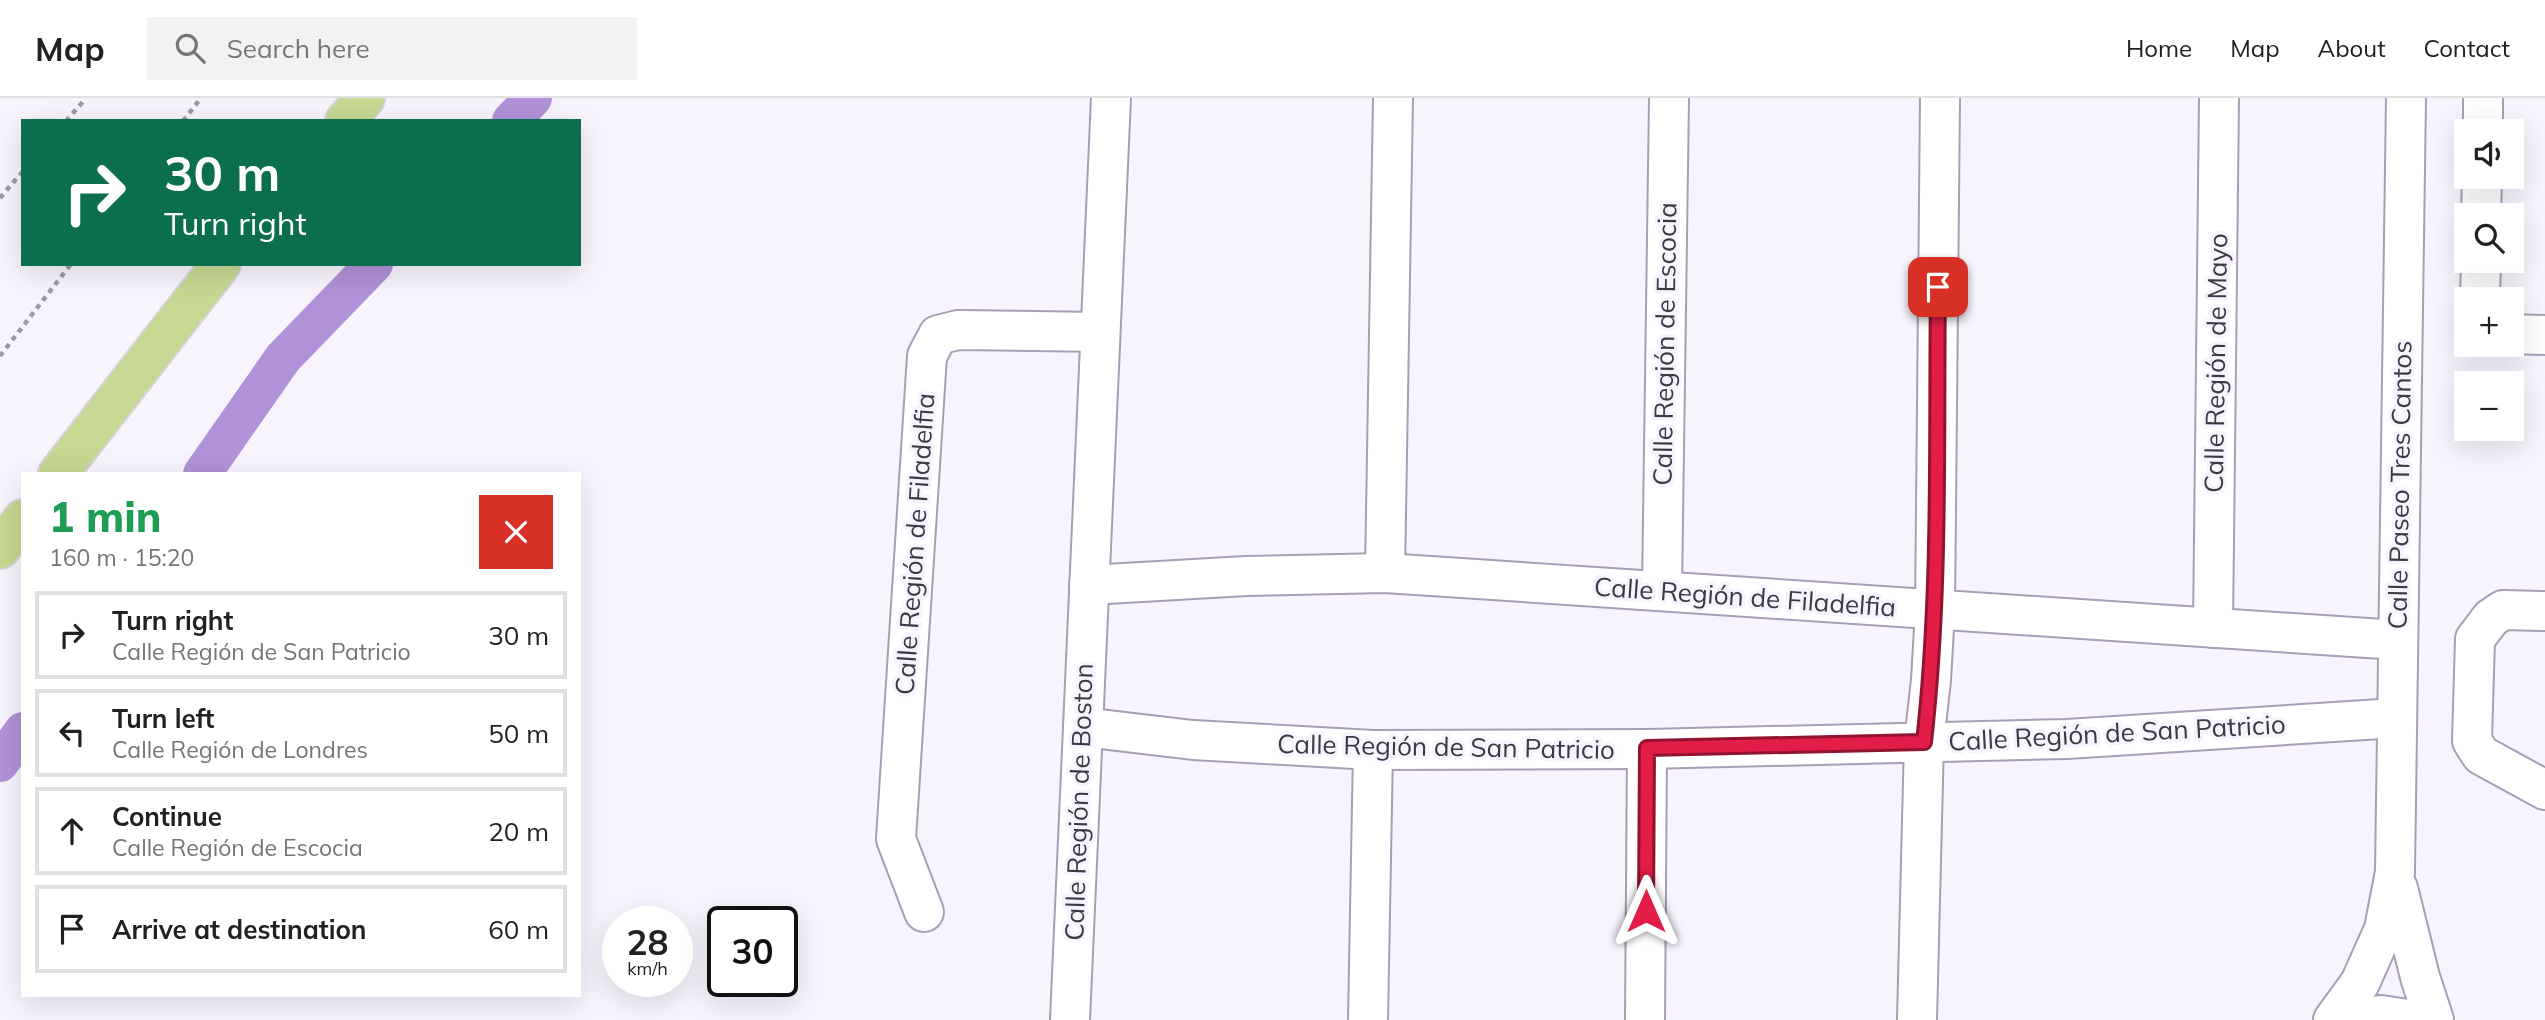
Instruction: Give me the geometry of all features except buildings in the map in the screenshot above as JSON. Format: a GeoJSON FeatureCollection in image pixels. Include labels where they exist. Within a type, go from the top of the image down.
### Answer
{"type":"FeatureCollection","features":[{"type":"Feature","properties":{"kind":"highway"},"geometry":{"type":"LineString","coordinates":[[347,119],[365,98]]}},
{"type":"Feature","properties":{"kind":"highway"},"geometry":{"type":"LineString","coordinates":[[60,472],[219,266]]}},
{"type":"Feature","properties":{"kind":"highway"},"geometry":{"type":"LineString","coordinates":[[0,549],[21,522]]}},
{"type":"Feature","properties":{"kind":"street"},"geometry":{"type":"LineString","coordinates":[[1089,584],[1111,98]]}},
{"type":"Feature","properties":{"kind":"street"},"geometry":{"type":"LineString","coordinates":[[1385,573],[1393,98]]}},
{"type":"Feature","properties":{"kind":"street","name":"Calle Región de Escocia"},"geometry":{"type":"LineString","coordinates":[[1662,590],[1669,98]]}},
{"type":"Feature","properties":{"kind":"street"},"geometry":{"type":"LineString","coordinates":[[1917,1020],[1924,742],[1935,611],[1940,98]]}},
{"type":"Feature","properties":{"kind":"street","name":"Calle Región de Mayo"},"geometry":{"type":"LineString","coordinates":[[2213,628],[2219,98]]}},
{"type":"Feature","properties":{"kind":"street","name":"Calle Paseo Tres Cantos"},"geometry":{"type":"LineString","coordinates":[[2333,1020],[2360,983],[2384,929],[2395,872],[2406,98]]}},
{"type":"Feature","properties":{"kind":"street"},"geometry":{"type":"LineString","coordinates":[[2483,98],[2483,119]]}},
{"type":"Feature","properties":{"kind":"street","name":"Calle Región de Filadelfia"},"geometry":{"type":"LineString","coordinates":[[924,912],[896,839],[928,356],[938,335],[958,330],[1100,332]]}},
{"type":"Feature","properties":{"kind":"street"},"geometry":{"type":"LineString","coordinates":[[2524,334],[2545,335]]}},
{"type":"Feature","properties":{"kind":"street","name":"Calle Región de Filadelfia"},"geometry":{"type":"LineString","coordinates":[[1089,584],[1246,576],[1385,573],[2398,640]]}},
{"type":"Feature","properties":{"kind":"street","name":"Calle Región de Boston"},"geometry":{"type":"LineString","coordinates":[[1070,1020],[1089,584]]}},
{"type":"Feature","properties":{"kind":"street"},"geometry":{"type":"LineString","coordinates":[[2545,611],[2503,611],[2491,618],[2475,639],[2472,741],[2482,755],[2545,790]]}},
{"type":"Feature","properties":{"kind":"street","name":"Calle Región de San Patricio"},"geometry":{"type":"LineString","coordinates":[[1083,727],[1193,740],[1373,751],[2067,739],[2397,718]]}},
{"type":"Feature","properties":{"kind":"street"},"geometry":{"type":"LineString","coordinates":[[1645,1020],[1647,748]]}},
{"type":"Feature","properties":{"kind":"street"},"geometry":{"type":"LineString","coordinates":[[1368,1020],[1373,751]]}},
{"type":"Feature","properties":{"kind":"street","name":"Calle Paseo Tres Cantos"},"geometry":{"type":"LineString","coordinates":[[2395,872],[2406,925],[2434,1020]]}},
{"type":"Feature","properties":{"kind":"street"},"geometry":{"type":"LineString","coordinates":[[2351,1020],[2381,1015],[2414,1020]]}},
{"type":"Feature","properties":{"kind":"path"},"geometry":{"type":"LineString","coordinates":[[68,119],[86,98]]}},
{"type":"Feature","properties":{"kind":"path"},"geometry":{"type":"LineString","coordinates":[[185,119],[201,98]]}},
{"type":"Feature","properties":{"kind":"path"},"geometry":{"type":"LineString","coordinates":[[0,198],[21,173]]}},
{"type":"Feature","properties":{"kind":"path"},"geometry":{"type":"LineString","coordinates":[[0,356],[69,266]]}},
{"type":"Feature","properties":{"kind":"waterway"},"geometry":{"type":"LineString","coordinates":[[513,119],[533,98]]}},
{"type":"Feature","properties":{"kind":"waterway"},"geometry":{"type":"LineString","coordinates":[[203,472],[283,358],[372,266]]}},
{"type":"Feature","properties":{"kind":"waterway"},"geometry":{"type":"LineString","coordinates":[[0,763],[21,734]]}},
{"type":"Feature","properties":{"kind":"route"},"geometry":{"type":"LineString","coordinates":[[1646,911],[1647,748],[1924,742],[1935,611],[1938,287]]}}]}
